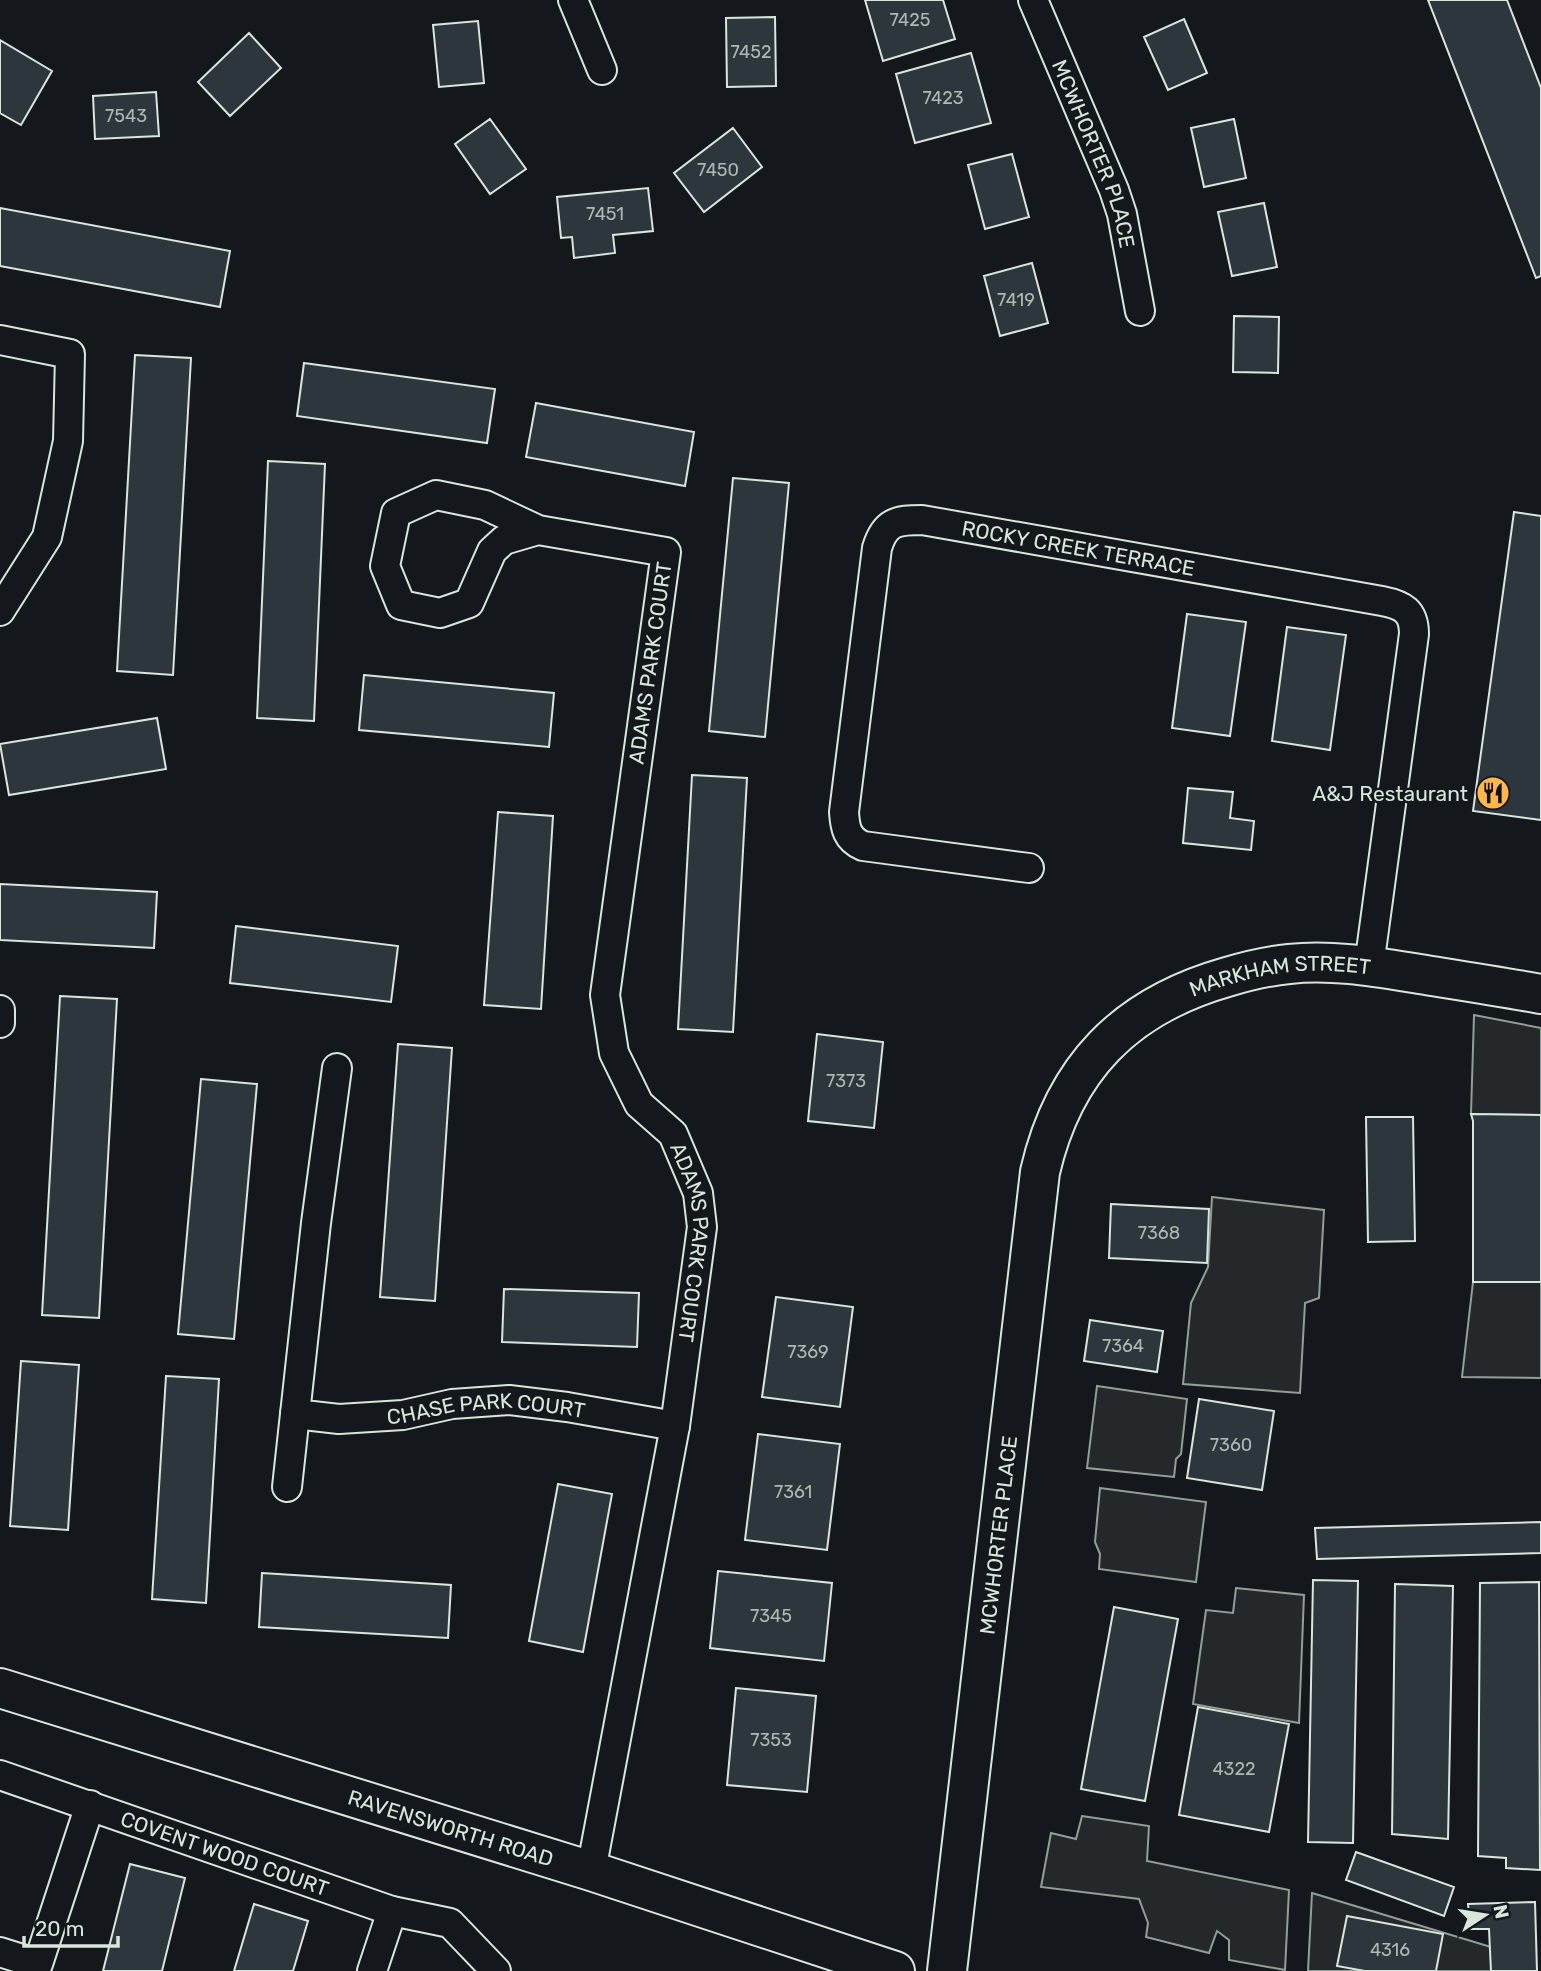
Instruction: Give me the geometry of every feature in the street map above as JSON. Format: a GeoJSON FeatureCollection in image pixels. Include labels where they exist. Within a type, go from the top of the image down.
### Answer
{"type":"FeatureCollection","features":[{"type":"Feature","properties":{"kind":"street"},"geometry":{"type":"LineString","coordinates":[[573,0],[602,70]]}},
{"type":"Feature","properties":{"kind":"street","name":"MCWHORTER PLACE"},"geometry":{"type":"LineString","coordinates":[[1033,0],[1114,190],[1140,312]]}},
{"type":"Feature","properties":{"kind":"street"},"geometry":{"type":"LineString","coordinates":[[0,340],[71,354],[68,441],[47,537],[0,611]]}},
{"type":"Feature","properties":{"kind":"street","name":"ADAMS PARK COURT"},"geometry":{"type":"LineString","coordinates":[[538,530],[504,540],[492,551],[469,603],[440,613],[401,605],[384,566],[396,513],[436,495],[485,505],[538,530],[666,552],[605,995],[614,1053],[639,1104],[673,1134],[698,1193],[702,1227],[674,1426],[591,1871]]}},
{"type":"Feature","properties":{"kind":"street","name":"ROCKY CREEK TERRACE"},"geometry":{"type":"LineString","coordinates":[[1029,868],[863,846],[848,834],[844,812],[877,548],[890,525],[922,520],[1382,601],[1408,610],[1412,617],[1413,634],[1369,966]]}},
{"type":"Feature","properties":{"kind":"street","name":"MARKHAM STREET"},"geometry":{"type":"LineString","coordinates":[[1064,1102],[1103,1046],[1123,1028],[1171,997],[1202,984],[1236,975],[1290,963],[1369,966],[1541,994]]}},
{"type":"Feature","properties":{"kind":"street"},"geometry":{"type":"LineString","coordinates":[[0,1010],[0,1023]]}},
{"type":"Feature","properties":{"kind":"street"},"geometry":{"type":"LineString","coordinates":[[287,1487],[316,1223],[338,1068]]}},
{"type":"Feature","properties":{"kind":"street","name":"MCWHORTER PLACE"},"geometry":{"type":"LineString","coordinates":[[947,1971],[1040,1172],[1052,1124],[1064,1102]]}},
{"type":"Feature","properties":{"kind":"street","name":"CHASE PARK COURT"},"geometry":{"type":"LineString","coordinates":[[295,1414],[339,1419],[403,1415],[452,1404],[509,1400],[568,1407],[674,1426]]}},
{"type":"Feature","properties":{"kind":"street","name":"RAVENSWORTH ROAD"},"geometry":{"type":"LineString","coordinates":[[2,1692],[591,1871],[895,1971]]}},
{"type":"Feature","properties":{"kind":"street","name":"COVENT WOOD COURT"},"geometry":{"type":"LineString","coordinates":[[0,1775],[392,1911],[450,1923],[496,1971]]}},
{"type":"Feature","properties":{"kind":"street"},"geometry":{"type":"LineString","coordinates":[[0,1952],[38,1964],[90,1805]]}},
{"type":"Feature","properties":{"kind":"street"},"geometry":{"type":"LineString","coordinates":[[372,1971],[392,1911]]}},
{"type":"Feature","properties":{"kind":"shaded area"},"geometry":{"type":"Polygon","coordinates":[[[1474,1015],[1541,1028],[1541,1115],[1471,1114],[1474,1015]]]}},
{"type":"Feature","properties":{"kind":"shaded area"},"geometry":{"type":"Polygon","coordinates":[[[1212,1197],[1324,1210],[1319,1298],[1305,1303],[1300,1393],[1183,1384],[1191,1303],[1208,1267],[1212,1197]]]}},
{"type":"Feature","properties":{"kind":"shaded area"},"geometry":{"type":"Polygon","coordinates":[[[1473,1282],[1541,1282],[1541,1378],[1462,1377],[1473,1282]]]}},
{"type":"Feature","properties":{"kind":"shaded area"},"geometry":{"type":"Polygon","coordinates":[[[1097,1386],[1187,1399],[1181,1454],[1176,1459],[1174,1477],[1087,1468],[1097,1386]]]}},
{"type":"Feature","properties":{"kind":"shaded area"},"geometry":{"type":"Polygon","coordinates":[[[1100,1488],[1206,1502],[1196,1582],[1099,1569],[1100,1554],[1095,1542],[1100,1488]]]}},
{"type":"Feature","properties":{"kind":"shaded area"},"geometry":{"type":"Polygon","coordinates":[[[1236,1588],[1304,1595],[1299,1723],[1193,1704],[1206,1610],[1233,1613],[1236,1588]]]}},
{"type":"Feature","properties":{"kind":"shaded area"},"geometry":{"type":"Polygon","coordinates":[[[1082,1816],[1149,1826],[1147,1861],[1289,1890],[1285,1970],[1229,1960],[1229,1940],[1217,1931],[1209,1953],[1146,1937],[1148,1923],[1139,1899],[1041,1887],[1051,1833],[1076,1839],[1082,1816]]]}},
{"type":"Feature","properties":{"kind":"shaded area"},"geometry":{"type":"Polygon","coordinates":[[[1312,1893],[1491,1947],[1491,1971],[1308,1971],[1312,1893]]]}},
{"type":"Feature","properties":{"kind":"building"},"geometry":{"type":"Polygon","coordinates":[[[865,0],[943,0],[955,39],[883,61],[865,0]]]}},
{"type":"Feature","properties":{"kind":"building"},"geometry":{"type":"Polygon","coordinates":[[[1428,0],[1507,0],[1541,88],[1541,276],[1536,278],[1428,0]]]}},
{"type":"Feature","properties":{"kind":"building"},"geometry":{"type":"Polygon","coordinates":[[[775,17],[776,86],[727,87],[726,18],[775,17]]]}},
{"type":"Feature","properties":{"kind":"building"},"geometry":{"type":"Polygon","coordinates":[[[1184,19],[1207,73],[1168,90],[1144,37],[1184,19]]]}},
{"type":"Feature","properties":{"kind":"building"},"geometry":{"type":"Polygon","coordinates":[[[478,21],[484,83],[439,87],[433,25],[478,21]]]}},
{"type":"Feature","properties":{"kind":"building"},"geometry":{"type":"Polygon","coordinates":[[[249,33],[281,68],[230,116],[198,82],[249,33]]]}},
{"type":"Feature","properties":{"kind":"building"},"geometry":{"type":"Polygon","coordinates":[[[0,40],[52,71],[21,125],[0,113],[0,40]]]}},
{"type":"Feature","properties":{"kind":"building"},"geometry":{"type":"Polygon","coordinates":[[[971,53],[991,123],[915,143],[896,74],[971,53]]]}},
{"type":"Feature","properties":{"kind":"building"},"geometry":{"type":"Polygon","coordinates":[[[156,92],[159,136],[95,139],[93,96],[156,92]]]}},
{"type":"Feature","properties":{"kind":"building"},"geometry":{"type":"Polygon","coordinates":[[[490,119],[526,169],[490,194],[455,144],[490,119]]]}},
{"type":"Feature","properties":{"kind":"building"},"geometry":{"type":"Polygon","coordinates":[[[1234,119],[1246,178],[1204,187],[1191,128],[1234,119]]]}},
{"type":"Feature","properties":{"kind":"building"},"geometry":{"type":"Polygon","coordinates":[[[733,128],[762,167],[704,212],[674,173],[733,128]]]}},
{"type":"Feature","properties":{"kind":"building"},"geometry":{"type":"Polygon","coordinates":[[[1012,154],[1029,217],[985,229],[968,165],[1012,154]]]}},
{"type":"Feature","properties":{"kind":"building"},"geometry":{"type":"Polygon","coordinates":[[[648,188],[653,231],[613,235],[615,253],[574,258],[572,237],[561,238],[557,197],[648,188]]]}},
{"type":"Feature","properties":{"kind":"building"},"geometry":{"type":"Polygon","coordinates":[[[1264,203],[1277,267],[1232,276],[1218,212],[1264,203]]]}},
{"type":"Feature","properties":{"kind":"building"},"geometry":{"type":"Polygon","coordinates":[[[0,208],[230,251],[220,307],[0,266],[0,208]]]}},
{"type":"Feature","properties":{"kind":"building"},"geometry":{"type":"Polygon","coordinates":[[[1032,263],[1048,323],[1000,336],[984,276],[1032,263]]]}},
{"type":"Feature","properties":{"kind":"building"},"geometry":{"type":"Polygon","coordinates":[[[1234,316],[1279,317],[1278,373],[1233,372],[1234,316]]]}},
{"type":"Feature","properties":{"kind":"building"},"geometry":{"type":"Polygon","coordinates":[[[135,355],[191,358],[173,675],[117,671],[135,355]]]}},
{"type":"Feature","properties":{"kind":"building"},"geometry":{"type":"Polygon","coordinates":[[[304,363],[495,389],[487,443],[297,416],[304,363]]]}},
{"type":"Feature","properties":{"kind":"building"},"geometry":{"type":"Polygon","coordinates":[[[536,403],[694,432],[685,486],[526,457],[536,403]]]}},
{"type":"Feature","properties":{"kind":"building"},"geometry":{"type":"Polygon","coordinates":[[[268,461],[325,464],[314,721],[257,718],[268,461]]]}},
{"type":"Feature","properties":{"kind":"building"},"geometry":{"type":"Polygon","coordinates":[[[733,478],[789,483],[765,737],[709,731],[733,478]]]}},
{"type":"Feature","properties":{"kind":"building"},"geometry":{"type":"Polygon","coordinates":[[[1514,512],[1541,516],[1541,820],[1473,811],[1514,512]]]}},
{"type":"Feature","properties":{"kind":"building"},"geometry":{"type":"Polygon","coordinates":[[[1187,614],[1246,622],[1230,736],[1172,728],[1187,614]]]}},
{"type":"Feature","properties":{"kind":"building"},"geometry":{"type":"Polygon","coordinates":[[[1287,627],[1346,635],[1330,750],[1272,741],[1287,627]]]}},
{"type":"Feature","properties":{"kind":"building"},"geometry":{"type":"Polygon","coordinates":[[[364,675],[554,693],[549,747],[359,730],[364,675]]]}},
{"type":"Feature","properties":{"kind":"building"},"geometry":{"type":"Polygon","coordinates":[[[157,718],[166,769],[9,795],[0,744],[157,718]]]}},
{"type":"Feature","properties":{"kind":"building"},"geometry":{"type":"Polygon","coordinates":[[[692,775],[747,778],[733,1032],[678,1029],[692,775]]]}},
{"type":"Feature","properties":{"kind":"building"},"geometry":{"type":"Polygon","coordinates":[[[1188,788],[1233,792],[1230,818],[1254,821],[1251,850],[1183,843],[1188,788]]]}},
{"type":"Feature","properties":{"kind":"building"},"geometry":{"type":"Polygon","coordinates":[[[498,812],[553,816],[541,1009],[484,1005],[498,812]]]}},
{"type":"Feature","properties":{"kind":"building"},"geometry":{"type":"Polygon","coordinates":[[[0,884],[157,892],[154,948],[0,940],[0,884]]]}},
{"type":"Feature","properties":{"kind":"building"},"geometry":{"type":"Polygon","coordinates":[[[236,926],[398,946],[391,1002],[230,983],[236,926]]]}},
{"type":"Feature","properties":{"kind":"building"},"geometry":{"type":"Polygon","coordinates":[[[60,996],[117,999],[99,1318],[42,1315],[60,996]]]}},
{"type":"Feature","properties":{"kind":"building"},"geometry":{"type":"Polygon","coordinates":[[[817,1034],[883,1042],[874,1128],[808,1121],[817,1034]]]}},
{"type":"Feature","properties":{"kind":"building"},"geometry":{"type":"Polygon","coordinates":[[[398,1044],[452,1048],[435,1301],[380,1297],[398,1044]]]}},
{"type":"Feature","properties":{"kind":"building"},"geometry":{"type":"Polygon","coordinates":[[[201,1079],[257,1084],[234,1339],[178,1334],[201,1079]]]}},
{"type":"Feature","properties":{"kind":"building"},"geometry":{"type":"Polygon","coordinates":[[[1471,1114],[1541,1115],[1541,1282],[1473,1282],[1471,1114]]]}},
{"type":"Feature","properties":{"kind":"building"},"geometry":{"type":"Polygon","coordinates":[[[1366,1117],[1413,1117],[1415,1241],[1368,1242],[1366,1117]]]}},
{"type":"Feature","properties":{"kind":"building"},"geometry":{"type":"Polygon","coordinates":[[[1111,1204],[1209,1209],[1207,1263],[1109,1258],[1111,1204]]]}},
{"type":"Feature","properties":{"kind":"building"},"geometry":{"type":"Polygon","coordinates":[[[504,1289],[639,1293],[637,1347],[502,1342],[504,1289]]]}},
{"type":"Feature","properties":{"kind":"building"},"geometry":{"type":"Polygon","coordinates":[[[776,1297],[853,1307],[840,1407],[762,1397],[776,1297]]]}},
{"type":"Feature","properties":{"kind":"building"},"geometry":{"type":"Polygon","coordinates":[[[1090,1320],[1163,1331],[1157,1372],[1084,1361],[1090,1320]]]}},
{"type":"Feature","properties":{"kind":"building"},"geometry":{"type":"Polygon","coordinates":[[[21,1361],[79,1365],[68,1530],[10,1526],[21,1361]]]}},
{"type":"Feature","properties":{"kind":"building"},"geometry":{"type":"Polygon","coordinates":[[[166,1376],[219,1379],[206,1603],[152,1599],[166,1376]]]}},
{"type":"Feature","properties":{"kind":"building"},"geometry":{"type":"Polygon","coordinates":[[[1199,1399],[1274,1411],[1262,1490],[1187,1478],[1199,1399]]]}},
{"type":"Feature","properties":{"kind":"building"},"geometry":{"type":"Polygon","coordinates":[[[758,1434],[840,1444],[827,1550],[745,1540],[758,1434]]]}},
{"type":"Feature","properties":{"kind":"building"},"geometry":{"type":"Polygon","coordinates":[[[558,1484],[612,1494],[583,1652],[529,1641],[558,1484]]]}},
{"type":"Feature","properties":{"kind":"building"},"geometry":{"type":"Polygon","coordinates":[[[1541,1522],[1541,1553],[1317,1559],[1315,1528],[1541,1522]]]}},
{"type":"Feature","properties":{"kind":"building"},"geometry":{"type":"Polygon","coordinates":[[[718,1571],[832,1583],[824,1661],[710,1648],[718,1571]]]}},
{"type":"Feature","properties":{"kind":"building"},"geometry":{"type":"Polygon","coordinates":[[[262,1573],[451,1585],[448,1638],[259,1627],[262,1573]]]}},
{"type":"Feature","properties":{"kind":"building"},"geometry":{"type":"Polygon","coordinates":[[[1313,1580],[1358,1581],[1353,1843],[1308,1842],[1313,1580]]]}},
{"type":"Feature","properties":{"kind":"building"},"geometry":{"type":"Polygon","coordinates":[[[1539,1582],[1540,1870],[1506,1868],[1506,1858],[1478,1856],[1480,1583],[1539,1582]]]}},
{"type":"Feature","properties":{"kind":"building"},"geometry":{"type":"Polygon","coordinates":[[[1395,1584],[1453,1586],[1448,1839],[1392,1834],[1395,1584]]]}},
{"type":"Feature","properties":{"kind":"building"},"geometry":{"type":"Polygon","coordinates":[[[1114,1607],[1178,1619],[1145,1801],[1081,1789],[1114,1607]]]}},
{"type":"Feature","properties":{"kind":"building"},"geometry":{"type":"Polygon","coordinates":[[[736,1688],[816,1696],[807,1792],[727,1785],[736,1688]]]}},
{"type":"Feature","properties":{"kind":"building"},"geometry":{"type":"Polygon","coordinates":[[[1198,1707],[1289,1724],[1269,1832],[1179,1815],[1198,1707]]]}},
{"type":"Feature","properties":{"kind":"building"},"geometry":{"type":"Polygon","coordinates":[[[1356,1852],[1454,1887],[1444,1916],[1346,1880],[1356,1852]]]}},
{"type":"Feature","properties":{"kind":"building"},"geometry":{"type":"Polygon","coordinates":[[[130,1864],[185,1878],[162,1971],[103,1971],[130,1864]]]}},
{"type":"Feature","properties":{"kind":"building"},"geometry":{"type":"Polygon","coordinates":[[[1535,1902],[1537,1971],[1491,1971],[1489,1929],[1470,1929],[1468,1904],[1535,1902]]]}},
{"type":"Feature","properties":{"kind":"building"},"geometry":{"type":"Polygon","coordinates":[[[254,1904],[308,1921],[293,1971],[234,1971],[254,1904]]]}},
{"type":"Feature","properties":{"kind":"building"},"geometry":{"type":"Polygon","coordinates":[[[1347,1916],[1443,1934],[1436,1971],[1365,1971],[1337,1966],[1347,1916]]]}},
{"type":"Feature","properties":{"kind":"place","name":"A&J Restaurant"},"geometry":{"type":"Point","coordinates":[1493,793]}}]}
